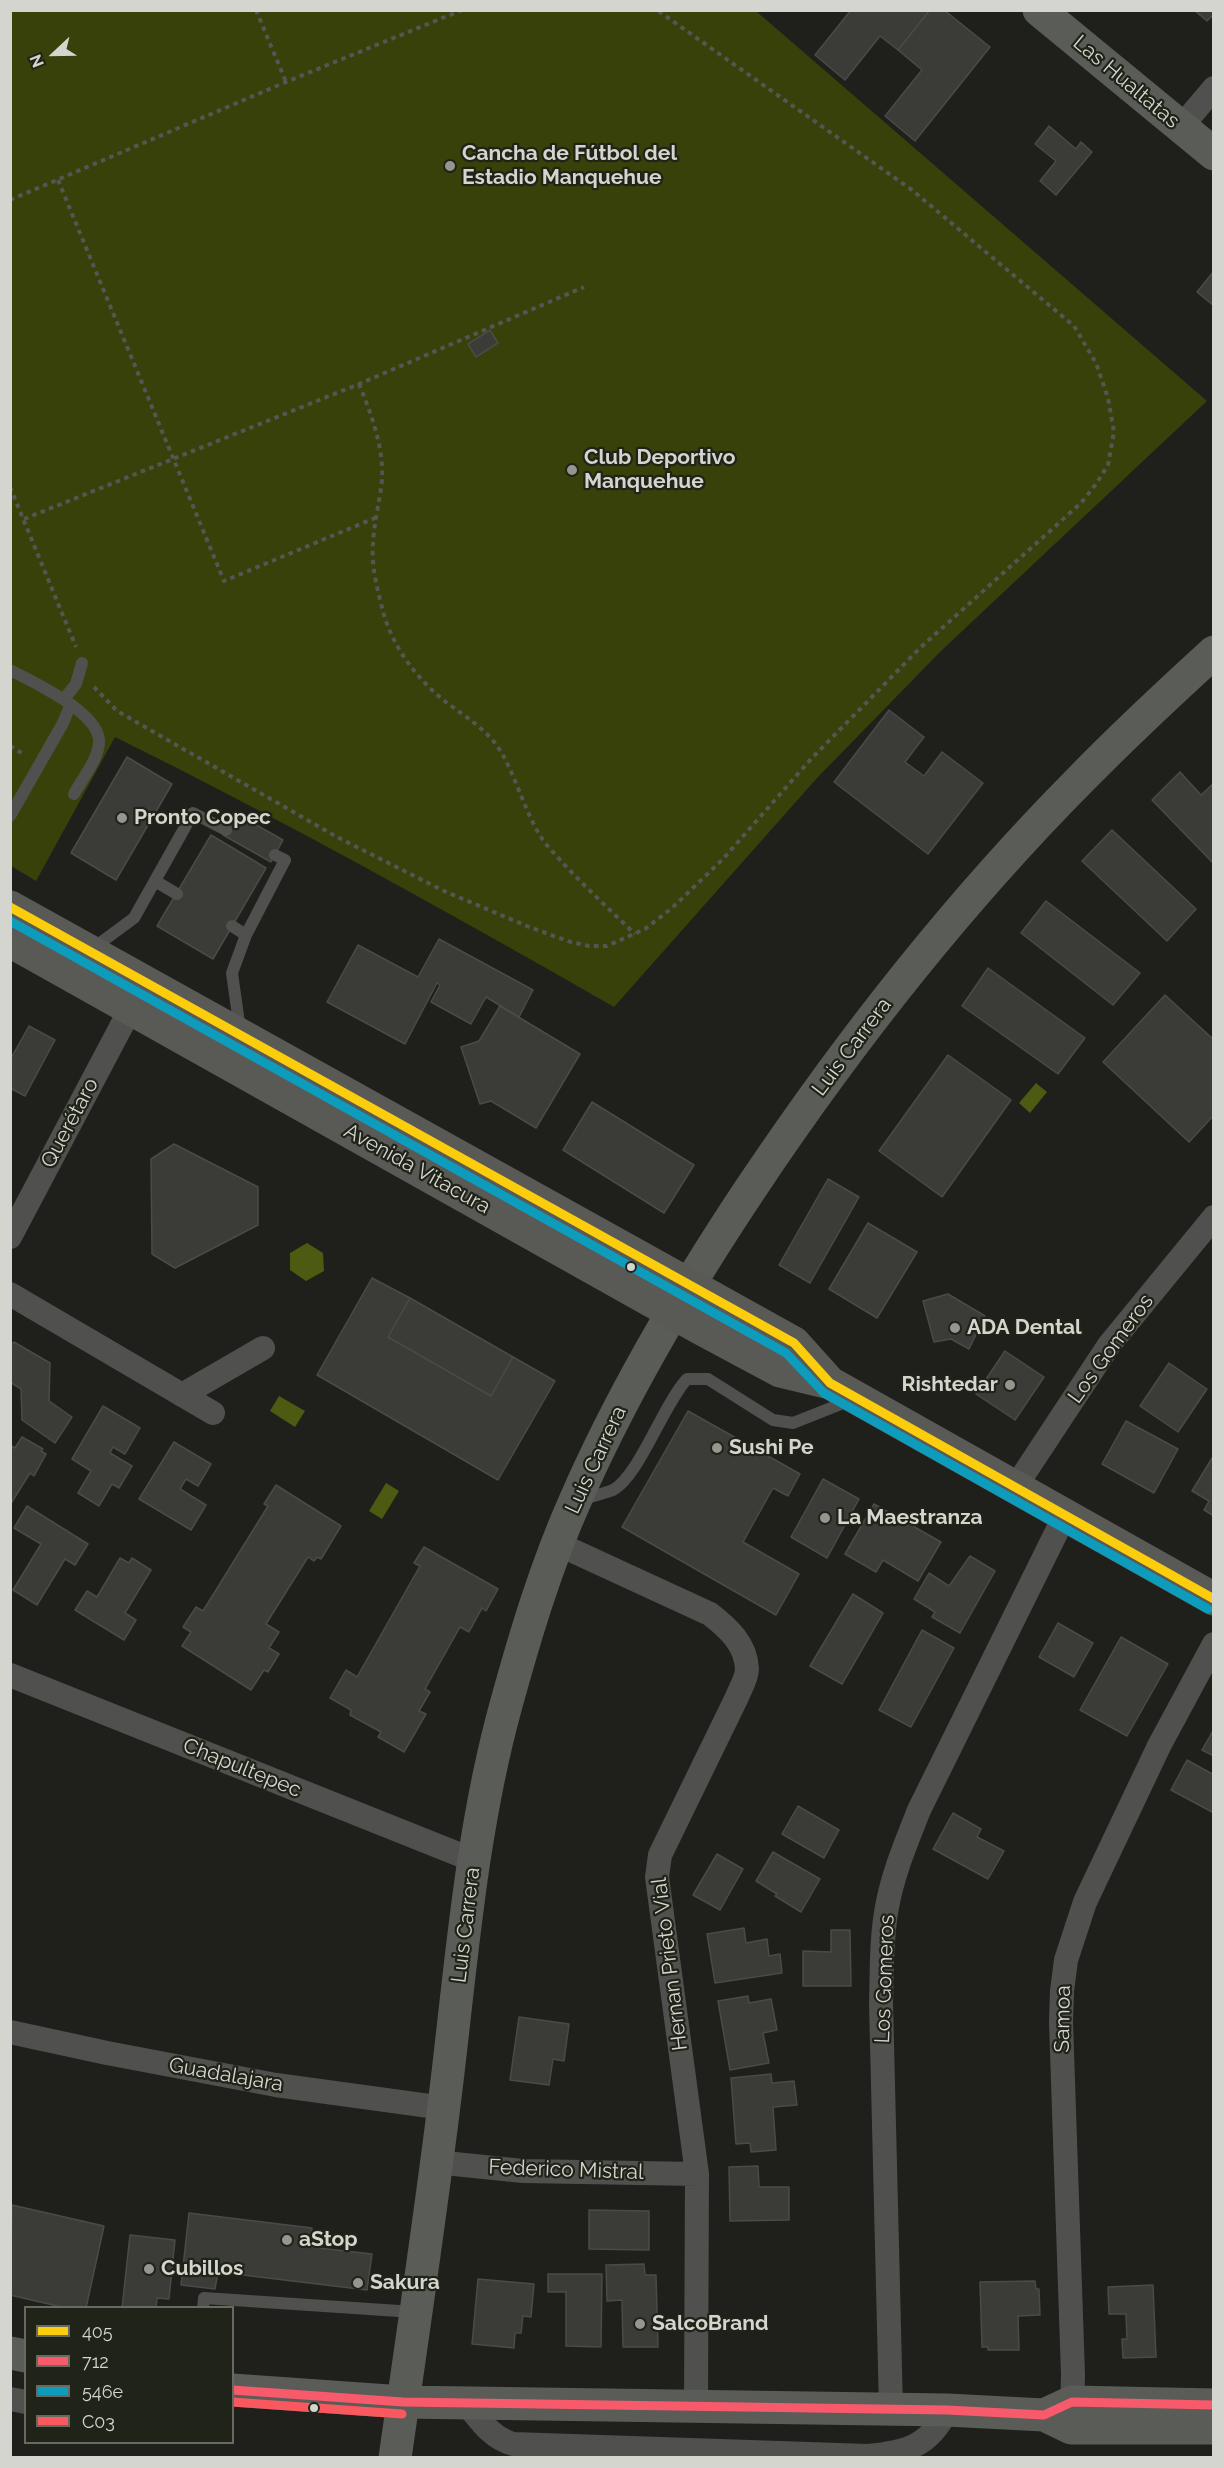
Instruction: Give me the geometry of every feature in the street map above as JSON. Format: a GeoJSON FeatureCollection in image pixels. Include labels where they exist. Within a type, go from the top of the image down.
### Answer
{"type":"FeatureCollection","features":[{"type":"Feature","properties":{"kind":"main road","name":"Avenida Vitacura"},"geometry":{"type":"LineString","coordinates":[[10,907],[794,1343],[843,1390]]}},
{"type":"Feature","properties":{"kind":"main road","name":"Avenida Vitacura"},"geometry":{"type":"LineString","coordinates":[[10,941],[673,1313],[780,1371],[843,1390],[1214,1599]]}},
{"type":"Feature","properties":{"kind":"street","name":"Las Hualtatas"},"geometry":{"type":"LineString","coordinates":[[1039,10],[1214,154]]}},
{"type":"Feature","properties":{"kind":"street"},"geometry":{"type":"LineString","coordinates":[[1181,127],[1214,88]]}},
{"type":"Feature","properties":{"kind":"street","name":"Luis Carrera"},"geometry":{"type":"LineString","coordinates":[[395,2457],[444,2108],[473,1860],[505,1709],[558,1544],[575,1502],[621,1405],[689,1284],[771,1158],[845,1053],[1006,858],[1078,782],[1214,652]]}},
{"type":"Feature","properties":{"kind":"street","name":"Querétaro"},"geometry":{"type":"LineString","coordinates":[[13,1227],[131,1008]]}},
{"type":"Feature","properties":{"kind":"street","name":"Los Gomeros"},"geometry":{"type":"LineString","coordinates":[[1016,1486],[1109,1345],[1214,1217]]}},
{"type":"Feature","properties":{"kind":"street"},"geometry":{"type":"LineString","coordinates":[[10,1294],[213,1413]]}},
{"type":"Feature","properties":{"kind":"street"},"geometry":{"type":"LineString","coordinates":[[182,1395],[263,1348]]}},
{"type":"Feature","properties":{"kind":"street","name":"Los Gomeros"},"geometry":{"type":"LineString","coordinates":[[891,2409],[881,2003],[882,1941],[887,1905],[900,1859],[919,1810],[1065,1515]]}},
{"type":"Feature","properties":{"kind":"street","name":"Hernan Prieto Vial"},"geometry":{"type":"LineString","coordinates":[[558,1544],[710,1614],[731,1631],[743,1650],[747,1671],[737,1697],[660,1855],[657,1877],[697,2174],[696,2405]]}},
{"type":"Feature","properties":{"kind":"street","name":"Samoa"},"geometry":{"type":"LineString","coordinates":[[1062,2415],[1073,2375],[1061,2022],[1066,1960],[1085,1902],[1159,1746],[1214,1644]]}},
{"type":"Feature","properties":{"kind":"street","name":"Chapultepec"},"geometry":{"type":"LineString","coordinates":[[10,1675],[473,1860]]}},
{"type":"Feature","properties":{"kind":"street","name":"Guadalajara"},"geometry":{"type":"LineString","coordinates":[[10,2032],[276,2085],[444,2108]]}},
{"type":"Feature","properties":{"kind":"street","name":"Federico Mistral"},"geometry":{"type":"LineString","coordinates":[[435,2162],[513,2170],[697,2174]]}},
{"type":"Feature","properties":{"kind":"street"},"geometry":{"type":"LineString","coordinates":[[234,2390],[403,2402],[947,2410],[1062,2415],[1214,2428]]}},
{"type":"Feature","properties":{"kind":"street"},"geometry":{"type":"LineString","coordinates":[[234,2406],[265,2394]]}},
{"type":"Feature","properties":{"kind":"street"},"geometry":{"type":"LineString","coordinates":[[466,2403],[490,2432],[497,2438],[513,2444],[868,2456],[905,2450],[920,2444],[932,2433],[947,2410]]}},
{"type":"Feature","properties":{"kind":"street"},"geometry":{"type":"LineString","coordinates":[[1062,2415],[1214,2405]]}},
{"type":"Feature","properties":{"kind":"lane"},"geometry":{"type":"LineString","coordinates":[[10,816],[63,723],[67,702],[76,684],[82,663]]}},
{"type":"Feature","properties":{"kind":"lane"},"geometry":{"type":"LineString","coordinates":[[10,670],[67,702],[93,727],[99,742],[97,752],[74,794]]}},
{"type":"Feature","properties":{"kind":"lane"},"geometry":{"type":"LineString","coordinates":[[90,951],[134,918],[193,813],[226,830]]}},
{"type":"Feature","properties":{"kind":"lane"},"geometry":{"type":"LineString","coordinates":[[241,1034],[232,973],[246,935],[285,860],[275,855]]}},
{"type":"Feature","properties":{"kind":"lane"},"geometry":{"type":"LineString","coordinates":[[155,881],[177,894]]}},
{"type":"Feature","properties":{"kind":"lane"},"geometry":{"type":"LineString","coordinates":[[232,926],[246,935]]}},
{"type":"Feature","properties":{"kind":"lane"},"geometry":{"type":"LineString","coordinates":[[575,1502],[613,1489],[628,1477],[675,1392],[687,1379],[708,1379],[773,1420],[794,1423],[843,1390]]}},
{"type":"Feature","properties":{"kind":"lane"},"geometry":{"type":"LineString","coordinates":[[203,2306],[204,2298],[416,2312]]}},
{"type":"Feature","properties":{"kind":"path"},"geometry":{"type":"LineString","coordinates":[[256,10],[286,82]]}},
{"type":"Feature","properties":{"kind":"path"},"geometry":{"type":"LineString","coordinates":[[10,200],[286,82],[462,10]]}},
{"type":"Feature","properties":{"kind":"path"},"geometry":{"type":"LineString","coordinates":[[10,487],[82,663],[98,694],[117,711],[338,837],[444,891],[529,927],[589,946],[608,946],[635,934],[672,908],[723,859],[811,759],[921,647],[1081,503],[1108,465],[1114,432],[1108,398],[1096,363],[1074,326],[912,190],[657,10]]}},
{"type":"Feature","properties":{"kind":"path"},"geometry":{"type":"LineString","coordinates":[[58,180],[224,581],[375,519]]}},
{"type":"Feature","properties":{"kind":"path"},"geometry":{"type":"LineString","coordinates":[[24,519],[359,384],[584,287]]}},
{"type":"Feature","properties":{"kind":"path"},"geometry":{"type":"LineString","coordinates":[[359,384],[370,411],[380,454],[382,480],[372,545],[376,581],[384,615],[395,642],[411,668],[448,704],[477,724],[496,744],[525,808],[542,838],[571,872],[635,934]]}},
{"type":"Feature","properties":{"kind":"shaded area","name":"Club Deportivo Manquehue"},"geometry":{"type":"Polygon","coordinates":[[[11,11],[756,11],[1207,401],[941,651],[817,778],[614,1007],[367,868],[115,737],[36,881],[11,866],[11,11]]]}},
{"type":"Feature","properties":{"kind":"shaded area"},"geometry":{"type":"Polygon","coordinates":[[[1036,1083],[1047,1092],[1030,1113],[1019,1103],[1036,1083]]]}},
{"type":"Feature","properties":{"kind":"shaded area"},"geometry":{"type":"Polygon","coordinates":[[[307,1243],[323,1253],[324,1271],[306,1281],[290,1270],[290,1253],[307,1243]]]}},
{"type":"Feature","properties":{"kind":"shaded area"},"geometry":{"type":"Polygon","coordinates":[[[279,1396],[305,1411],[295,1427],[270,1411],[279,1396]]]}},
{"type":"Feature","properties":{"kind":"shaded area"},"geometry":{"type":"Polygon","coordinates":[[[386,1483],[399,1491],[382,1519],[369,1511],[386,1483]]]}},
{"type":"Feature","properties":{"kind":"building"},"geometry":{"type":"Polygon","coordinates":[[[851,10],[930,10],[898,50],[880,36],[845,80],[815,55],[851,10]]]}},
{"type":"Feature","properties":{"kind":"building"},"geometry":{"type":"Polygon","coordinates":[[[930,10],[944,10],[990,47],[915,141],[885,116],[922,70],[898,50],[930,10]]]}},
{"type":"Feature","properties":{"kind":"building"},"geometry":{"type":"Polygon","coordinates":[[[1194,10],[1214,10],[1214,14],[1207,21],[1194,10]]]}},
{"type":"Feature","properties":{"kind":"building"},"geometry":{"type":"Polygon","coordinates":[[[1049,126],[1076,149],[1081,142],[1092,152],[1056,195],[1040,181],[1056,161],[1035,144],[1049,126]]]}},
{"type":"Feature","properties":{"kind":"building"},"geometry":{"type":"Polygon","coordinates":[[[1214,271],[1214,306],[1197,292],[1214,271]]]}},
{"type":"Feature","properties":{"kind":"building"},"geometry":{"type":"Polygon","coordinates":[[[490,330],[498,343],[476,357],[468,344],[490,330]]]}},
{"type":"Feature","properties":{"kind":"building"},"geometry":{"type":"Polygon","coordinates":[[[889,710],[924,737],[905,762],[924,776],[942,752],[983,783],[928,854],[834,782],[889,710]]]}},
{"type":"Feature","properties":{"kind":"building","name":"Pronto Copec"},"geometry":{"type":"Polygon","coordinates":[[[127,757],[172,784],[116,880],[71,853],[127,757]]]}},
{"type":"Feature","properties":{"kind":"building"},"geometry":{"type":"Polygon","coordinates":[[[1180,772],[1201,795],[1214,783],[1214,864],[1152,800],[1180,772]]]}},
{"type":"Feature","properties":{"kind":"building"},"geometry":{"type":"Polygon","coordinates":[[[235,813],[283,840],[271,862],[223,835],[235,813]]]}},
{"type":"Feature","properties":{"kind":"building"},"geometry":{"type":"Polygon","coordinates":[[[1112,830],[1196,909],[1167,941],[1082,861],[1112,830]]]}},
{"type":"Feature","properties":{"kind":"building"},"geometry":{"type":"Polygon","coordinates":[[[211,835],[266,868],[213,959],[157,926],[211,835]]]}},
{"type":"Feature","properties":{"kind":"building"},"geometry":{"type":"Polygon","coordinates":[[[1046,901],[1140,973],[1113,1005],[1021,933],[1046,901]]]}},
{"type":"Feature","properties":{"kind":"building"},"geometry":{"type":"Polygon","coordinates":[[[439,939],[533,990],[519,1017],[486,997],[471,1024],[431,1002],[440,985],[437,983],[405,1044],[327,1002],[358,945],[418,977],[439,939]]]}},
{"type":"Feature","properties":{"kind":"building"},"geometry":{"type":"Polygon","coordinates":[[[988,968],[1085,1038],[1058,1074],[962,1006],[988,968]]]}},
{"type":"Feature","properties":{"kind":"building"},"geometry":{"type":"Polygon","coordinates":[[[1165,995],[1214,1040],[1214,1115],[1189,1142],[1103,1062],[1165,995]]]}},
{"type":"Feature","properties":{"kind":"building"},"geometry":{"type":"Polygon","coordinates":[[[500,1006],[580,1054],[536,1128],[491,1101],[480,1104],[461,1047],[479,1041],[500,1006]]]}},
{"type":"Feature","properties":{"kind":"building"},"geometry":{"type":"Polygon","coordinates":[[[29,1026],[55,1040],[25,1096],[10,1088],[10,1060],[29,1026]]]}},
{"type":"Feature","properties":{"kind":"building"},"geometry":{"type":"Polygon","coordinates":[[[948,1055],[1011,1100],[942,1197],[879,1151],[948,1055]]]}},
{"type":"Feature","properties":{"kind":"building"},"geometry":{"type":"Polygon","coordinates":[[[592,1102],[694,1165],[664,1213],[563,1150],[592,1102]]]}},
{"type":"Feature","properties":{"kind":"building"},"geometry":{"type":"Polygon","coordinates":[[[174,1144],[258,1187],[258,1225],[175,1268],[152,1254],[151,1159],[174,1144]]]}},
{"type":"Feature","properties":{"kind":"building"},"geometry":{"type":"Polygon","coordinates":[[[828,1179],[859,1197],[810,1283],[779,1265],[828,1179]]]}},
{"type":"Feature","properties":{"kind":"building"},"geometry":{"type":"Polygon","coordinates":[[[868,1223],[917,1252],[877,1318],[829,1289],[868,1223]]]}},
{"type":"Feature","properties":{"kind":"building"},"geometry":{"type":"Polygon","coordinates":[[[372,1278],[410,1298],[388,1337],[491,1396],[513,1357],[555,1381],[498,1480],[317,1375],[372,1278]]]}},
{"type":"Feature","properties":{"kind":"building","name":"ADA Dental"},"geometry":{"type":"Polygon","coordinates":[[[948,1294],[985,1316],[969,1349],[951,1339],[934,1342],[923,1301],[948,1294]]]}},
{"type":"Feature","properties":{"kind":"building"},"geometry":{"type":"Polygon","coordinates":[[[410,1298],[513,1357],[491,1396],[388,1337],[410,1298]]]}},
{"type":"Feature","properties":{"kind":"building"},"geometry":{"type":"Polygon","coordinates":[[[14,1342],[50,1363],[49,1401],[72,1417],[55,1443],[22,1420],[21,1389],[10,1382],[10,1347],[14,1342]]]}},
{"type":"Feature","properties":{"kind":"building","name":"Rishtedar"},"geometry":{"type":"Polygon","coordinates":[[[1005,1351],[1044,1377],[1015,1420],[976,1394],[1005,1351]]]}},
{"type":"Feature","properties":{"kind":"building"},"geometry":{"type":"Polygon","coordinates":[[[1169,1363],[1207,1389],[1178,1432],[1140,1406],[1169,1363]]]}},
{"type":"Feature","properties":{"kind":"building"},"geometry":{"type":"Polygon","coordinates":[[[103,1406],[140,1428],[125,1454],[113,1447],[110,1453],[132,1466],[119,1488],[112,1484],[99,1506],[78,1493],[91,1471],[72,1459],[103,1406]]]}},
{"type":"Feature","properties":{"kind":"building"},"geometry":{"type":"Polygon","coordinates":[[[688,1411],[800,1474],[788,1496],[773,1488],[743,1542],[799,1574],[776,1615],[622,1527],[688,1411]]]}},
{"type":"Feature","properties":{"kind":"building"},"geometry":{"type":"Polygon","coordinates":[[[1126,1421],[1178,1449],[1154,1493],[1102,1464],[1126,1421]]]}},
{"type":"Feature","properties":{"kind":"building"},"geometry":{"type":"Polygon","coordinates":[[[22,1437],[43,1449],[41,1451],[46,1454],[34,1476],[30,1473],[10,1505],[10,1445],[15,1448],[22,1437]]]}},
{"type":"Feature","properties":{"kind":"building"},"geometry":{"type":"Polygon","coordinates":[[[174,1442],[211,1464],[198,1486],[186,1479],[180,1489],[206,1505],[191,1530],[139,1499],[174,1442]]]}},
{"type":"Feature","properties":{"kind":"building"},"geometry":{"type":"Polygon","coordinates":[[[1214,1455],[1214,1516],[1204,1510],[1209,1501],[1192,1491],[1214,1455]]]}},
{"type":"Feature","properties":{"kind":"building","name":"La Maestranza"},"geometry":{"type":"Polygon","coordinates":[[[823,1479],[859,1499],[827,1558],[791,1537],[823,1479]]]}},
{"type":"Feature","properties":{"kind":"building"},"geometry":{"type":"Polygon","coordinates":[[[276,1485],[341,1526],[321,1559],[317,1557],[314,1561],[308,1557],[266,1624],[279,1632],[269,1648],[279,1654],[268,1672],[264,1670],[251,1690],[182,1646],[191,1632],[183,1627],[196,1607],[203,1611],[268,1506],[264,1504],[276,1485]]]}},
{"type":"Feature","properties":{"kind":"building"},"geometry":{"type":"Polygon","coordinates":[[[874,1504],[941,1542],[918,1581],[883,1560],[876,1572],[845,1554],[874,1504]]]}},
{"type":"Feature","properties":{"kind":"building"},"geometry":{"type":"Polygon","coordinates":[[[27,1506],[88,1544],[75,1565],[65,1559],[37,1605],[13,1590],[41,1544],[14,1528],[27,1506]]]}},
{"type":"Feature","properties":{"kind":"building"},"geometry":{"type":"Polygon","coordinates":[[[424,1547],[498,1589],[486,1611],[482,1608],[469,1632],[460,1627],[425,1689],[430,1692],[419,1711],[426,1714],[404,1752],[378,1737],[381,1732],[350,1715],[351,1710],[330,1698],[346,1670],[357,1677],[420,1566],[414,1563],[424,1547]]]}},
{"type":"Feature","properties":{"kind":"building"},"geometry":{"type":"Polygon","coordinates":[[[970,1556],[995,1571],[960,1633],[932,1617],[935,1612],[914,1599],[929,1573],[949,1586],[970,1556]]]}},
{"type":"Feature","properties":{"kind":"building"},"geometry":{"type":"Polygon","coordinates":[[[120,1558],[129,1563],[132,1558],[151,1570],[125,1613],[136,1620],[124,1640],[75,1610],[87,1591],[97,1597],[120,1558]]]}},
{"type":"Feature","properties":{"kind":"building"},"geometry":{"type":"Polygon","coordinates":[[[853,1594],[883,1613],[842,1684],[810,1666],[853,1594]]]}},
{"type":"Feature","properties":{"kind":"building"},"geometry":{"type":"Polygon","coordinates":[[[1058,1623],[1093,1643],[1074,1677],[1039,1657],[1058,1623]]]}},
{"type":"Feature","properties":{"kind":"building"},"geometry":{"type":"Polygon","coordinates":[[[922,1630],[954,1648],[911,1727],[879,1710],[922,1630]]]}},
{"type":"Feature","properties":{"kind":"building"},"geometry":{"type":"Polygon","coordinates":[[[1121,1637],[1168,1664],[1127,1736],[1080,1710],[1121,1637]]]}},
{"type":"Feature","properties":{"kind":"building"},"geometry":{"type":"Polygon","coordinates":[[[1214,1729],[1214,1756],[1202,1750],[1214,1729]]]}},
{"type":"Feature","properties":{"kind":"building"},"geometry":{"type":"Polygon","coordinates":[[[1187,1760],[1214,1775],[1214,1813],[1171,1790],[1187,1760]]]}},
{"type":"Feature","properties":{"kind":"building"},"geometry":{"type":"Polygon","coordinates":[[[798,1806],[839,1830],[824,1858],[782,1834],[798,1806]]]}},
{"type":"Feature","properties":{"kind":"building"},"geometry":{"type":"Polygon","coordinates":[[[953,1813],[981,1829],[977,1837],[1004,1851],[988,1879],[933,1849],[953,1813]]]}},
{"type":"Feature","properties":{"kind":"building"},"geometry":{"type":"Polygon","coordinates":[[[773,1852],[820,1879],[801,1912],[756,1881],[773,1852]]]}},
{"type":"Feature","properties":{"kind":"building"},"geometry":{"type":"Polygon","coordinates":[[[717,1854],[743,1869],[720,1910],[693,1895],[717,1854]]]}},
{"type":"Feature","properties":{"kind":"building"},"geometry":{"type":"Polygon","coordinates":[[[744,1928],[746,1943],[767,1939],[769,1956],[780,1954],[782,1973],[715,1983],[707,1934],[744,1928]]]}},
{"type":"Feature","properties":{"kind":"building"},"geometry":{"type":"Polygon","coordinates":[[[831,1930],[850,1930],[851,1986],[803,1986],[803,1951],[831,1952],[831,1930]]]}},
{"type":"Feature","properties":{"kind":"building"},"geometry":{"type":"Polygon","coordinates":[[[748,1996],[749,2003],[771,1999],[777,2030],[763,2033],[769,2063],[730,2070],[718,2001],[748,1996]]]}},
{"type":"Feature","properties":{"kind":"building"},"geometry":{"type":"Polygon","coordinates":[[[519,2017],[569,2024],[564,2061],[553,2059],[549,2085],[510,2080],[519,2017]]]}},
{"type":"Feature","properties":{"kind":"building"},"geometry":{"type":"Polygon","coordinates":[[[771,2074],[772,2083],[794,2081],[797,2105],[773,2107],[776,2150],[751,2152],[750,2143],[736,2144],[731,2078],[771,2074]]]}},
{"type":"Feature","properties":{"kind":"building"},"geometry":{"type":"Polygon","coordinates":[[[758,2166],[759,2187],[789,2187],[789,2220],[730,2221],[729,2167],[758,2166]]]}},
{"type":"Feature","properties":{"kind":"building"},"geometry":{"type":"Polygon","coordinates":[[[12,2205],[104,2226],[86,2306],[57,2306],[10,2295],[12,2205]]]}},
{"type":"Feature","properties":{"kind":"building"},"geometry":{"type":"Polygon","coordinates":[[[589,2210],[649,2211],[649,2250],[589,2249],[589,2210]]]}},
{"type":"Feature","properties":{"kind":"building"},"geometry":{"type":"Polygon","coordinates":[[[189,2213],[312,2228],[310,2247],[372,2254],[367,2290],[218,2272],[215,2289],[181,2285],[189,2213]]]}},
{"type":"Feature","properties":{"kind":"building","name":"Cubillos"},"geometry":{"type":"Polygon","coordinates":[[[130,2235],[175,2240],[169,2299],[157,2298],[156,2306],[122,2306],[130,2235]]]}},
{"type":"Feature","properties":{"kind":"building","name":"SalcoBrand"},"geometry":{"type":"Polygon","coordinates":[[[644,2264],[645,2275],[656,2275],[658,2347],[623,2347],[622,2300],[607,2301],[606,2265],[644,2264]]]}},
{"type":"Feature","properties":{"kind":"building"},"geometry":{"type":"Polygon","coordinates":[[[548,2274],[602,2274],[601,2347],[566,2346],[566,2292],[548,2292],[548,2274]]]}},
{"type":"Feature","properties":{"kind":"building"},"geometry":{"type":"Polygon","coordinates":[[[478,2279],[534,2284],[531,2317],[523,2316],[521,2333],[515,2333],[514,2348],[472,2344],[478,2279]]]}},
{"type":"Feature","properties":{"kind":"building"},"geometry":{"type":"Polygon","coordinates":[[[1035,2281],[1036,2289],[1039,2289],[1040,2315],[1018,2316],[1019,2350],[988,2350],[988,2347],[982,2347],[980,2282],[1035,2281]]]}},
{"type":"Feature","properties":{"kind":"building"},"geometry":{"type":"Polygon","coordinates":[[[1153,2285],[1156,2357],[1123,2358],[1122,2339],[1127,2339],[1126,2314],[1109,2314],[1108,2287],[1153,2285]]]}},
{"type":"Feature","properties":{"kind":"transit line","name":"405"},"geometry":{"type":"LineString","coordinates":[[10,907],[794,1343],[830,1383],[1214,1599]]}},
{"type":"Feature","properties":{"kind":"transit line","name":"546e"},"geometry":{"type":"LineString","coordinates":[[10,921],[786,1353],[824,1393],[1208,1609]]}},
{"type":"Feature","properties":{"kind":"transit line","name":"712"},"geometry":{"type":"LineString","coordinates":[[234,2390],[403,2402],[947,2410],[1044,2415],[1072,2402],[1214,2405]]}},
{"type":"Feature","properties":{"kind":"transit line","name":"C03"},"geometry":{"type":"LineString","coordinates":[[234,2402],[402,2414]]}},
{"type":"Feature","properties":{"kind":"place","name":"Cancha de Fútbol del Estadio Manquehue"},"geometry":{"type":"Point","coordinates":[450,166]}},
{"type":"Feature","properties":{"kind":"place","name":"Club Deportivo Manquehue"},"geometry":{"type":"Point","coordinates":[572,470]}},
{"type":"Feature","properties":{"kind":"place","name":"Pronto Copec"},"geometry":{"type":"Point","coordinates":[122,818]}},
{"type":"Feature","properties":{"kind":"place","name":"ADA Dental"},"geometry":{"type":"Point","coordinates":[955,1328]}},
{"type":"Feature","properties":{"kind":"place","name":"Rishtedar"},"geometry":{"type":"Point","coordinates":[1010,1385]}},
{"type":"Feature","properties":{"kind":"place","name":"Sushi Pe"},"geometry":{"type":"Point","coordinates":[717,1448]}},
{"type":"Feature","properties":{"kind":"place","name":"La Maestranza"},"geometry":{"type":"Point","coordinates":[825,1518]}},
{"type":"Feature","properties":{"kind":"place","name":"aStop"},"geometry":{"type":"Point","coordinates":[287,2240]}},
{"type":"Feature","properties":{"kind":"place","name":"Cubillos"},"geometry":{"type":"Point","coordinates":[149,2269]}},
{"type":"Feature","properties":{"kind":"place","name":"Sakura"},"geometry":{"type":"Point","coordinates":[358,2283]}},
{"type":"Feature","properties":{"kind":"place","name":"SalcoBrand"},"geometry":{"type":"Point","coordinates":[640,2324]}}]}
